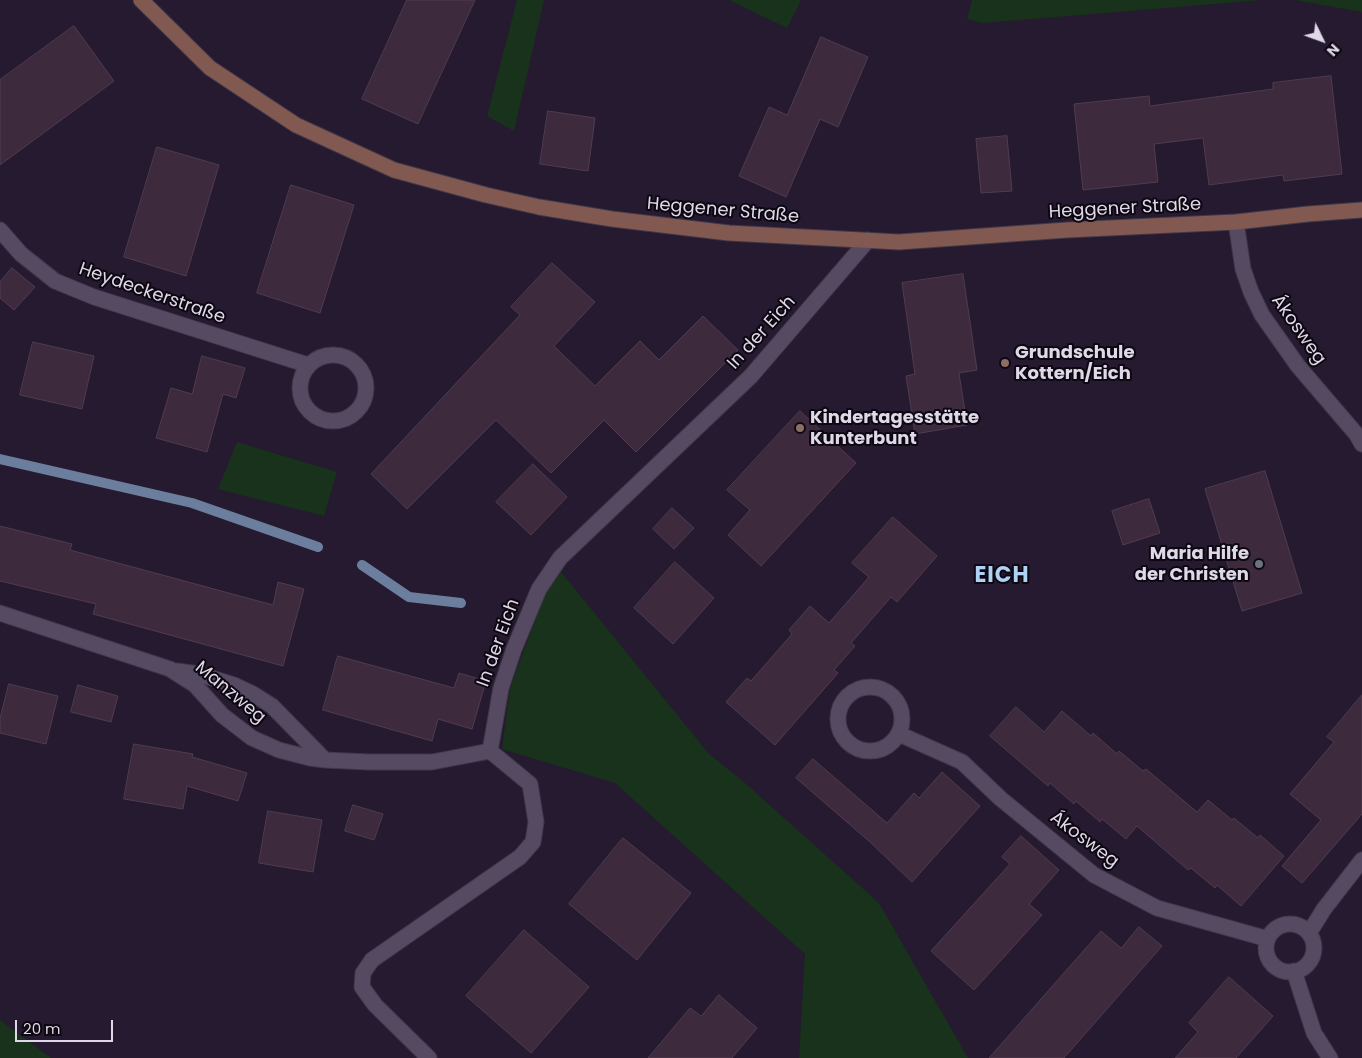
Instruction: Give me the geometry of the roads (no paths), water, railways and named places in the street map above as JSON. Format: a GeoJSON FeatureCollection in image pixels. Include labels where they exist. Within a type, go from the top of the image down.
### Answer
{"type":"FeatureCollection","features":[{"type":"Feature","properties":{"kind":"street","name":"Heggener Straße"},"geometry":{"type":"LineString","coordinates":[[141,0],[210,68],[296,125],[394,170],[511,201],[612,219],[729,233],[899,242],[1067,230],[1236,222],[1362,210]]}},
{"type":"Feature","properties":{"kind":"street","name":"Ákosweg"},"geometry":{"type":"LineString","coordinates":[[1236,222],[1243,269],[1262,315],[1298,366],[1362,444]]}},
{"type":"Feature","properties":{"kind":"street","name":"Heydeckerstraße"},"geometry":{"type":"LineString","coordinates":[[0,230],[21,254],[55,281],[94,297],[308,365]]}},
{"type":"Feature","properties":{"kind":"street","name":"In der Eich"},"geometry":{"type":"LineString","coordinates":[[490,751],[501,688],[514,649],[539,589],[560,558],[751,376],[868,240]]}},
{"type":"Feature","properties":{"kind":"street"},"geometry":{"type":"LineString","coordinates":[[325,354],[346,356],[354,362],[361,369],[366,380],[366,392],[363,402],[356,412],[346,419],[335,421],[324,420],[313,415],[305,407],[300,396],[299,385],[302,374],[308,365],[316,358],[325,354]]}},
{"type":"Feature","properties":{"kind":"street","name":"Manzweg"},"geometry":{"type":"LineString","coordinates":[[0,613],[170,669],[199,674],[254,694],[272,706],[325,760]]}},
{"type":"Feature","properties":{"kind":"street","name":"Manzweg"},"geometry":{"type":"LineString","coordinates":[[170,669],[194,686],[222,714],[252,738],[279,750],[310,758],[368,762],[432,762],[490,751]]}},
{"type":"Feature","properties":{"kind":"street"},"geometry":{"type":"LineString","coordinates":[[860,689],[882,689],[898,703],[902,713],[902,724],[898,734],[884,748],[864,751],[855,747],[847,741],[839,723],[839,713],[843,703],[850,695],[860,689]]}},
{"type":"Feature","properties":{"kind":"street","name":"Ákosweg"},"geometry":{"type":"LineString","coordinates":[[898,734],[962,762],[1001,799],[1094,875],[1157,908],[1268,939]]}},
{"type":"Feature","properties":{"kind":"street"},"geometry":{"type":"LineString","coordinates":[[430,1058],[375,1005],[362,987],[363,974],[372,960],[520,857],[533,842],[536,822],[530,784],[490,751]]}},
{"type":"Feature","properties":{"kind":"street"},"geometry":{"type":"LineString","coordinates":[[1309,933],[1324,909],[1362,860]]}},
{"type":"Feature","properties":{"kind":"street"},"geometry":{"type":"LineString","coordinates":[[1287,924],[1295,924],[1303,927],[1309,933],[1313,940],[1314,948],[1308,964],[1302,969],[1287,972],[1274,966],[1267,953],[1268,939],[1272,932],[1287,924]]}},
{"type":"Feature","properties":{"kind":"street"},"geometry":{"type":"LineString","coordinates":[[1294,971],[1314,1034],[1330,1058]]}},
{"type":"Feature","properties":{"kind":"waterway"},"geometry":{"type":"LineString","coordinates":[[0,459],[192,503],[318,547]]}},
{"type":"Feature","properties":{"kind":"waterway"},"geometry":{"type":"LineString","coordinates":[[362,565],[409,597],[461,603]]}},
{"type":"Feature","properties":{"kind":"place","name":"Grundschule Kottern/Eich"},"geometry":{"type":"Point","coordinates":[1005,363]}},
{"type":"Feature","properties":{"kind":"place","name":"Kindertagesstätte Kunterbunt"},"geometry":{"type":"Point","coordinates":[800,428]}},
{"type":"Feature","properties":{"kind":"place","name":"Maria Hilfe der Christen"},"geometry":{"type":"Point","coordinates":[1259,564]}},
{"type":"Feature","properties":{"kind":"district","name":"EICH"},"geometry":{"type":"Point","coordinates":[1002,576]}}]}
